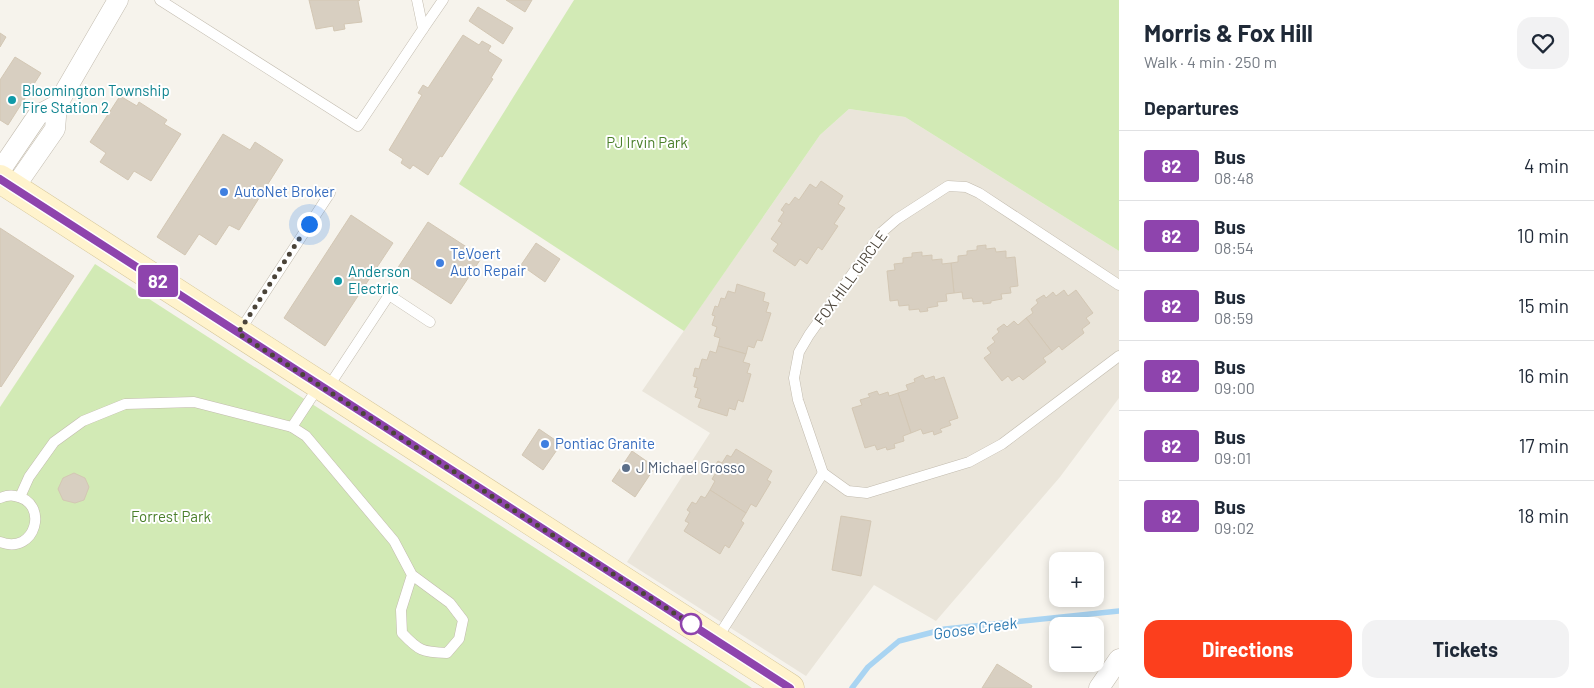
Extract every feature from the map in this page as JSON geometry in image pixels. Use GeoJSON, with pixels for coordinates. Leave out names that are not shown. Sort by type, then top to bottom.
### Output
{"type":"FeatureCollection","features":[{"type":"Feature","properties":{"kind":"main road"},"geometry":{"type":"LineString","coordinates":[[5,179],[238,333],[790,688]]}},
{"type":"Feature","properties":{"kind":"street"},"geometry":{"type":"LineString","coordinates":[[5,179],[55,129],[57,105],[118,0]]}},
{"type":"Feature","properties":{"kind":"street"},"geometry":{"type":"LineString","coordinates":[[1099,688],[1119,659]]}},
{"type":"Feature","properties":{"kind":"lane"},"geometry":{"type":"LineString","coordinates":[[160,0],[358,126],[443,0]]}},
{"type":"Feature","properties":{"kind":"lane"},"geometry":{"type":"LineString","coordinates":[[417,0],[423,29]]}},
{"type":"Feature","properties":{"kind":"lane","name":"FOX HILL CIRCLE"},"geometry":{"type":"LineString","coordinates":[[824,473],[798,400],[794,378],[799,352],[882,232],[897,219],[948,186],[966,187],[979,192],[1119,286]]}},
{"type":"Feature","properties":{"kind":"lane"},"geometry":{"type":"LineString","coordinates":[[238,333],[330,193]]}},
{"type":"Feature","properties":{"kind":"lane"},"geometry":{"type":"LineString","coordinates":[[292,427],[323,388],[389,296],[430,322]]}},
{"type":"Feature","properties":{"kind":"lane"},"geometry":{"type":"LineString","coordinates":[[715,640],[824,473],[848,491],[867,493],[968,462],[1002,444],[1119,356]]}},
{"type":"Feature","properties":{"kind":"lane"},"geometry":{"type":"LineString","coordinates":[[20,497],[29,476],[54,442],[83,421],[125,404],[194,402],[292,427],[306,436],[394,541],[412,575],[450,603],[463,620],[458,639],[447,653],[426,652],[414,645],[402,633],[401,610],[412,575]]}},
{"type":"Feature","properties":{"kind":"lane"},"geometry":{"type":"LineString","coordinates":[[0,498],[12,495],[20,497],[27,501],[35,514],[34,529],[30,536],[17,544],[0,542]]}},
{"type":"Feature","properties":{"kind":"shaded area"},"geometry":{"type":"Polygon","coordinates":[[[849,109],[905,117],[1119,251],[1119,398],[1060,477],[936,621],[874,585],[806,676],[627,562],[710,433],[642,391],[820,135],[849,109]]]}},
{"type":"Feature","properties":{"kind":"green space","name":"PJ Irvin Park"},"geometry":{"type":"Polygon","coordinates":[[[574,0],[1119,0],[1119,251],[905,117],[849,109],[820,135],[684,331],[459,184],[574,0]]]}},
{"type":"Feature","properties":{"kind":"green space","name":"Forrest Park"},"geometry":{"type":"Polygon","coordinates":[[[95,264],[752,688],[0,688],[0,407],[95,264]]]}},
{"type":"Feature","properties":{"kind":"building"},"geometry":{"type":"Polygon","coordinates":[[[309,0],[360,0],[358,1],[362,22],[344,24],[345,29],[334,31],[333,26],[316,29],[309,0]]]}},
{"type":"Feature","properties":{"kind":"building"},"geometry":{"type":"Polygon","coordinates":[[[506,0],[532,0],[525,12],[506,0]]]}},
{"type":"Feature","properties":{"kind":"building"},"geometry":{"type":"Polygon","coordinates":[[[478,7],[513,28],[503,44],[469,21],[478,7]]]}},
{"type":"Feature","properties":{"kind":"building"},"geometry":{"type":"Polygon","coordinates":[[[0,33],[6,37],[0,47],[0,33]]]}},
{"type":"Feature","properties":{"kind":"building"},"geometry":{"type":"Polygon","coordinates":[[[463,35],[479,45],[482,41],[491,46],[488,51],[502,60],[491,78],[493,79],[442,157],[440,156],[428,175],[413,165],[410,169],[401,163],[403,159],[389,150],[422,95],[418,93],[423,85],[428,88],[463,35]]]}},
{"type":"Feature","properties":{"kind":"building","name":"Bloomington Township Fire Station 2"},"geometry":{"type":"Polygon","coordinates":[[[15,57],[41,73],[8,125],[0,120],[0,80],[15,57]]]}},
{"type":"Feature","properties":{"kind":"building"},"geometry":{"type":"Polygon","coordinates":[[[120,96],[137,106],[139,102],[167,120],[164,124],[181,134],[151,181],[134,171],[128,180],[100,162],[106,153],[90,142],[120,96]]]}},
{"type":"Feature","properties":{"kind":"building","name":"AutoNet Broker"},"geometry":{"type":"Polygon","coordinates":[[[223,134],[250,150],[255,142],[283,160],[239,230],[229,225],[216,245],[199,234],[185,255],[157,237],[223,134]]]}},
{"type":"Feature","properties":{"kind":"building"},"geometry":{"type":"Polygon","coordinates":[[[821,181],[843,196],[838,204],[845,208],[834,224],[838,226],[822,250],[818,247],[807,264],[800,259],[795,266],[773,251],[778,244],[771,239],[782,223],[778,221],[784,212],[781,210],[786,203],[789,205],[795,197],[799,200],[810,184],[816,188],[821,181]]]}},
{"type":"Feature","properties":{"kind":"building","name":"Anderson Electric"},"geometry":{"type":"Polygon","coordinates":[[[351,215],[393,243],[325,346],[284,318],[351,215]]]}},
{"type":"Feature","properties":{"kind":"building","name":"TeVoert Auto Repair"},"geometry":{"type":"Polygon","coordinates":[[[428,222],[482,257],[451,304],[397,269],[428,222]]]}},
{"type":"Feature","properties":{"kind":"building"},"geometry":{"type":"Polygon","coordinates":[[[0,228],[74,276],[1,387],[0,386],[0,228]]]}},
{"type":"Feature","properties":{"kind":"building"},"geometry":{"type":"Polygon","coordinates":[[[536,243],[560,259],[545,282],[521,265],[536,243]]]}},
{"type":"Feature","properties":{"kind":"building"},"geometry":{"type":"Polygon","coordinates":[[[986,245],[986,249],[995,248],[996,252],[1006,251],[1006,258],[1015,257],[1018,286],[1010,287],[1011,293],[1001,294],[1002,299],[983,304],[983,301],[973,302],[972,298],[963,299],[962,292],[954,293],[951,263],[958,262],[958,256],[967,255],[967,251],[977,250],[977,246],[986,245]]]}},
{"type":"Feature","properties":{"kind":"building"},"geometry":{"type":"Polygon","coordinates":[[[922,252],[922,256],[932,255],[932,260],[942,259],[942,264],[951,263],[954,293],[946,294],[947,301],[937,302],[938,306],[927,308],[928,311],[920,312],[919,309],[909,310],[909,305],[899,306],[898,300],[890,301],[887,271],[895,270],[894,264],[903,263],[903,258],[912,257],[912,253],[922,252]]]}},
{"type":"Feature","properties":{"kind":"building"},"geometry":{"type":"Polygon","coordinates":[[[737,284],[765,293],[763,301],[769,303],[766,312],[771,313],[762,341],[757,340],[754,348],[748,346],[746,354],[718,346],[720,338],[714,336],[717,327],[712,325],[715,316],[712,315],[715,306],[718,307],[721,298],[725,299],[728,291],[735,293],[737,284]]]}},
{"type":"Feature","properties":{"kind":"building"},"geometry":{"type":"Polygon","coordinates":[[[1064,290],[1068,296],[1076,290],[1093,313],[1086,318],[1090,323],[1082,329],[1084,333],[1062,350],[1059,346],[1052,352],[1026,318],[1033,313],[1031,309],[1038,303],[1036,300],[1044,295],[1046,298],[1053,292],[1056,296],[1064,290]]]}},
{"type":"Feature","properties":{"kind":"building"},"geometry":{"type":"Polygon","coordinates":[[[1026,318],[1052,352],[1043,358],[1046,362],[1023,380],[1019,376],[1012,381],[1008,376],[1002,381],[984,358],[991,353],[987,348],[995,342],[992,338],[999,332],[997,329],[1004,324],[1007,327],[1014,321],[1018,325],[1026,318]]]}},
{"type":"Feature","properties":{"kind":"building"},"geometry":{"type":"Polygon","coordinates":[[[718,346],[746,354],[743,362],[750,364],[747,373],[751,374],[743,402],[738,400],[735,410],[729,408],[727,416],[698,407],[701,399],[695,397],[698,388],[694,387],[697,377],[693,376],[695,368],[699,369],[702,359],[707,360],[710,351],[716,353],[718,346]]]}},
{"type":"Feature","properties":{"kind":"building"},"geometry":{"type":"Polygon","coordinates":[[[923,375],[925,379],[934,376],[935,380],[944,377],[958,418],[949,421],[951,425],[940,429],[942,432],[934,435],[933,431],[923,434],[921,429],[911,433],[898,393],[908,390],[906,385],[915,382],[914,379],[923,375]]]}},
{"type":"Feature","properties":{"kind":"building"},"geometry":{"type":"Polygon","coordinates":[[[877,391],[879,395],[888,392],[889,396],[898,393],[911,433],[903,436],[904,441],[894,444],[895,448],[887,450],[886,447],[877,450],[875,445],[865,448],[852,408],[862,405],[860,400],[870,397],[868,394],[877,391]]]}},
{"type":"Feature","properties":{"kind":"building"},"geometry":{"type":"Polygon","coordinates":[[[539,429],[561,444],[543,470],[522,455],[539,429]]]}},
{"type":"Feature","properties":{"kind":"building"},"geometry":{"type":"Polygon","coordinates":[[[736,449],[772,471],[767,480],[771,482],[756,507],[751,504],[746,513],[710,490],[715,481],[712,479],[717,471],[713,469],[718,461],[722,463],[727,455],[731,457],[736,449]]]}},
{"type":"Feature","properties":{"kind":"building"},"geometry":{"type":"Polygon","coordinates":[[[632,451],[655,467],[635,497],[612,481],[632,451]]]}},
{"type":"Feature","properties":{"kind":"building"},"geometry":{"type":"Polygon","coordinates":[[[74,473],[85,478],[89,487],[84,500],[75,503],[63,500],[58,489],[63,478],[74,473]]]}},
{"type":"Feature","properties":{"kind":"building"},"geometry":{"type":"Polygon","coordinates":[[[710,490],[746,513],[741,521],[744,523],[729,548],[725,545],[720,554],[684,531],[689,523],[685,521],[690,512],[687,510],[692,502],[696,504],[701,496],[705,498],[710,490]]]}},
{"type":"Feature","properties":{"kind":"building"},"geometry":{"type":"Polygon","coordinates":[[[841,516],[871,521],[861,576],[832,570],[841,516]]]}},
{"type":"Feature","properties":{"kind":"building"},"geometry":{"type":"Polygon","coordinates":[[[997,664],[1032,686],[1031,688],[982,688],[997,664]]]}},
{"type":"Feature","properties":{"kind":"waterway","name":"Goose Creek"},"geometry":{"type":"LineString","coordinates":[[852,688],[868,667],[899,641],[945,629],[1119,611]]}},
{"type":"Feature","properties":{"kind":"bus line","name":"82"},"geometry":{"type":"LineString","coordinates":[[0,179],[790,688]]}},
{"type":"Feature","properties":{"kind":"place","name":"Bloomington Township Fire Station 2"},"geometry":{"type":"Point","coordinates":[12,100]}},
{"type":"Feature","properties":{"kind":"place","name":"AutoNet Broker"},"geometry":{"type":"Point","coordinates":[224,192]}},
{"type":"Feature","properties":{"kind":"place","name":"TeVoert Auto Repair"},"geometry":{"type":"Point","coordinates":[440,263]}},
{"type":"Feature","properties":{"kind":"place","name":"Anderson Electric"},"geometry":{"type":"Point","coordinates":[338,281]}},
{"type":"Feature","properties":{"kind":"place","name":"Pontiac Granite"},"geometry":{"type":"Point","coordinates":[545,444]}},
{"type":"Feature","properties":{"kind":"place","name":"J Michael Grosso"},"geometry":{"type":"Point","coordinates":[626,468]}},
{"type":"Feature","properties":{"kind":"route"},"geometry":{"type":"LineString","coordinates":[[309,224],[238,333],[691,624]]}}]}
